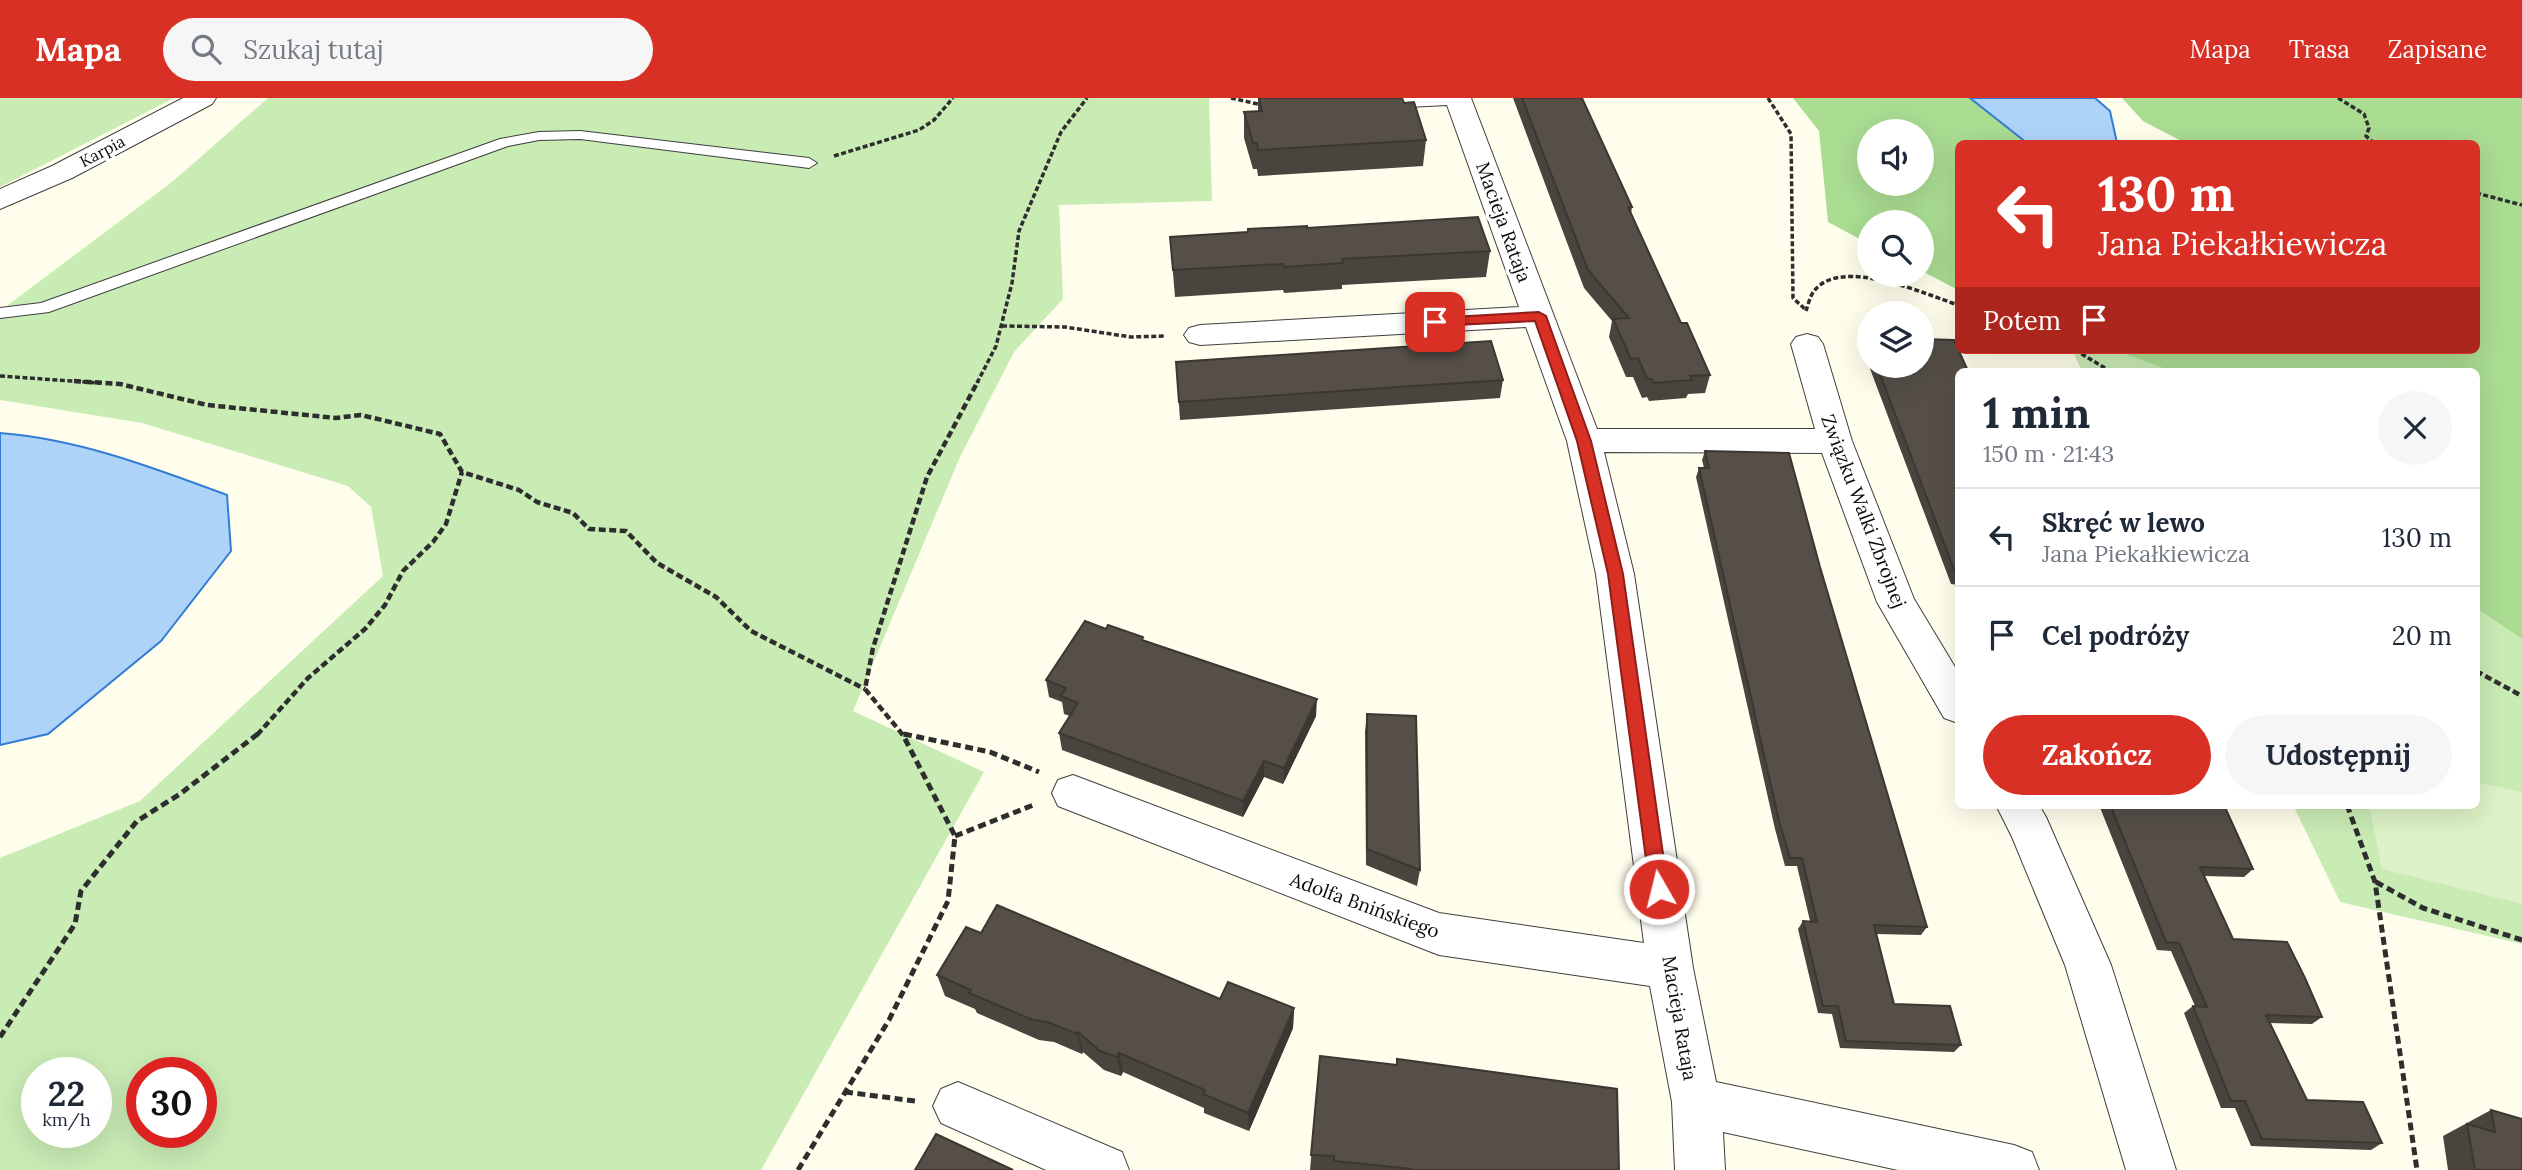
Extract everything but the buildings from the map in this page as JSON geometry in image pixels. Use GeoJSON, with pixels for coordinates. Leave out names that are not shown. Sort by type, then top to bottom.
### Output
{"type":"FeatureCollection","features":[{"type":"Feature","properties":{"kind":"street","name":"Karpia"},"geometry":{"type":"LineString","coordinates":[[0,200],[62,172],[203,98]]}},
{"type":"Feature","properties":{"kind":"street"},"geometry":{"type":"LineString","coordinates":[[1330,102],[1445,98]]}},
{"type":"Feature","properties":{"kind":"street","name":"Macieja Rataja"},"geometry":{"type":"LineString","coordinates":[[1458,98],[1584,441],[1615,574],[1670,968],[1696,1102],[1700,1170]]}},
{"type":"Feature","properties":{"kind":"street"},"geometry":{"type":"LineString","coordinates":[[1200,335],[1539,316]]}},
{"type":"Feature","properties":{"kind":"street","name":"Związku Walki Zbrojnej"},"geometry":{"type":"LineString","coordinates":[[1807,327],[1835,441],[1896,602],[1955,702]]}},
{"type":"Feature","properties":{"kind":"street"},"geometry":{"type":"LineString","coordinates":[[1584,441],[1835,441]]}},
{"type":"Feature","properties":{"kind":"street","name":"Adolfa Bnińskiego"},"geometry":{"type":"LineString","coordinates":[[1073,793],[1439,934],[1670,968]]}},
{"type":"Feature","properties":{"kind":"street"},"geometry":{"type":"LineString","coordinates":[[2019,809],[2031,830],[2088,965],[2151,1170]]}},
{"type":"Feature","properties":{"kind":"street"},"geometry":{"type":"LineString","coordinates":[[1696,1102],[2014,1170]]}},
{"type":"Feature","properties":{"kind":"street"},"geometry":{"type":"LineString","coordinates":[[958,1106],[1104,1170]]}},
{"type":"Feature","properties":{"kind":"lane"},"geometry":{"type":"LineString","coordinates":[[0,313],[43,308],[505,142],[539,136],[580,135],[810,163]]}},
{"type":"Feature","properties":{"kind":"path"},"geometry":{"type":"LineString","coordinates":[[810,163],[919,130],[934,120],[953,98]]}},
{"type":"Feature","properties":{"kind":"path"},"geometry":{"type":"LineString","coordinates":[[865,690],[873,648],[927,477],[996,346],[1012,283],[1019,231],[1061,132],[1087,98]]}},
{"type":"Feature","properties":{"kind":"path"},"geometry":{"type":"LineString","coordinates":[[1231,98],[1263,105]]}},
{"type":"Feature","properties":{"kind":"path"},"geometry":{"type":"LineString","coordinates":[[1768,98],[1791,134],[1793,298],[1807,327]]}},
{"type":"Feature","properties":{"kind":"path"},"geometry":{"type":"LineString","coordinates":[[2338,98],[2364,114],[2369,128],[2366,136],[2370,140]]}},
{"type":"Feature","properties":{"kind":"path"},"geometry":{"type":"LineString","coordinates":[[2480,195],[2522,205]]}},
{"type":"Feature","properties":{"kind":"path"},"geometry":{"type":"LineString","coordinates":[[1807,327],[1816,286],[1829,278],[1870,278],[1955,304]]}},
{"type":"Feature","properties":{"kind":"path"},"geometry":{"type":"LineString","coordinates":[[1002,326],[1065,327],[1131,337],[1200,335]]}},
{"type":"Feature","properties":{"kind":"path"},"geometry":{"type":"LineString","coordinates":[[2082,354],[2105,368]]}},
{"type":"Feature","properties":{"kind":"path"},"geometry":{"type":"LineString","coordinates":[[0,376],[120,384],[208,405],[336,418],[361,415],[440,434],[462,472],[519,490],[537,502],[573,513],[589,530],[626,531],[657,563],[716,597],[751,631],[865,690],[903,734],[955,836],[948,901],[889,1020],[798,1170]]}},
{"type":"Feature","properties":{"kind":"path"},"geometry":{"type":"LineString","coordinates":[[0,1037],[75,924],[81,891],[137,821],[180,794],[250,741],[268,725],[308,678],[365,629],[385,605],[403,572],[433,542],[446,524],[462,472]]}},
{"type":"Feature","properties":{"kind":"path"},"geometry":{"type":"LineString","coordinates":[[2480,673],[2522,696]]}},
{"type":"Feature","properties":{"kind":"path"},"geometry":{"type":"LineString","coordinates":[[903,734],[991,751],[1022,762],[1073,793]]}},
{"type":"Feature","properties":{"kind":"path"},"geometry":{"type":"LineString","coordinates":[[955,836],[1016,810],[1073,793]]}},
{"type":"Feature","properties":{"kind":"path"},"geometry":{"type":"LineString","coordinates":[[2348,809],[2375,882],[2417,1170]]}},
{"type":"Feature","properties":{"kind":"path"},"geometry":{"type":"LineString","coordinates":[[2375,882],[2423,908],[2522,940]]}},
{"type":"Feature","properties":{"kind":"path"},"geometry":{"type":"LineString","coordinates":[[845,1093],[958,1106]]}},
{"type":"Feature","properties":{"kind":"green space"},"geometry":{"type":"Polygon","coordinates":[[[0,98],[174,98],[0,187],[0,98]]]}},
{"type":"Feature","properties":{"kind":"green space"},"geometry":{"type":"Polygon","coordinates":[[[268,98],[1209,98],[1212,201],[1059,205],[1063,299],[1014,352],[960,457],[853,711],[984,772],[761,1170],[0,1170],[0,858],[140,801],[383,576],[371,507],[348,486],[142,423],[0,400],[0,311],[172,182],[268,98]]]}},
{"type":"Feature","properties":{"kind":"green space"},"geometry":{"type":"Polygon","coordinates":[[[1793,98],[1969,98],[2023,140],[1955,140],[1955,288],[1934,277],[1934,210],[1857,210],[1857,238],[1828,222],[1819,131],[1793,98]]]}},
{"type":"Feature","properties":{"kind":"green space"},"geometry":{"type":"Polygon","coordinates":[[[2122,98],[2522,98],[2522,639],[2480,611],[2480,368],[2162,368],[2125,354],[2480,354],[2480,140],[2179,140],[2143,121],[2122,98]]]}},
{"type":"Feature","properties":{"kind":"green space"},"geometry":{"type":"Polygon","coordinates":[[[2074,354],[2125,354],[2162,368],[2081,368],[2074,354]]]}},
{"type":"Feature","properties":{"kind":"green space"},"geometry":{"type":"Polygon","coordinates":[[[2480,611],[2522,639],[2522,944],[2340,902],[2295,809],[2480,809],[2480,611]]]}},
{"type":"Feature","properties":{"kind":"green space"},"geometry":{"type":"Polygon","coordinates":[[[2480,783],[2522,792],[2522,904],[2382,869],[2370,809],[2480,809],[2480,783]]]}},
{"type":"Feature","properties":{"kind":"water"},"geometry":{"type":"Polygon","coordinates":[[[1970,98],[2095,98],[2110,111],[2116,140],[2023,140],[1970,98]]]}},
{"type":"Feature","properties":{"kind":"water"},"geometry":{"type":"Polygon","coordinates":[[[0,433],[59,441],[87,448],[227,495],[231,551],[161,641],[48,734],[0,745],[0,433]]]}},
{"type":"Feature","properties":{"kind":"route"},"geometry":{"type":"LineString","coordinates":[[1435,322],[1539,316],[1584,441],[1615,574],[1659,889]]}}]}
